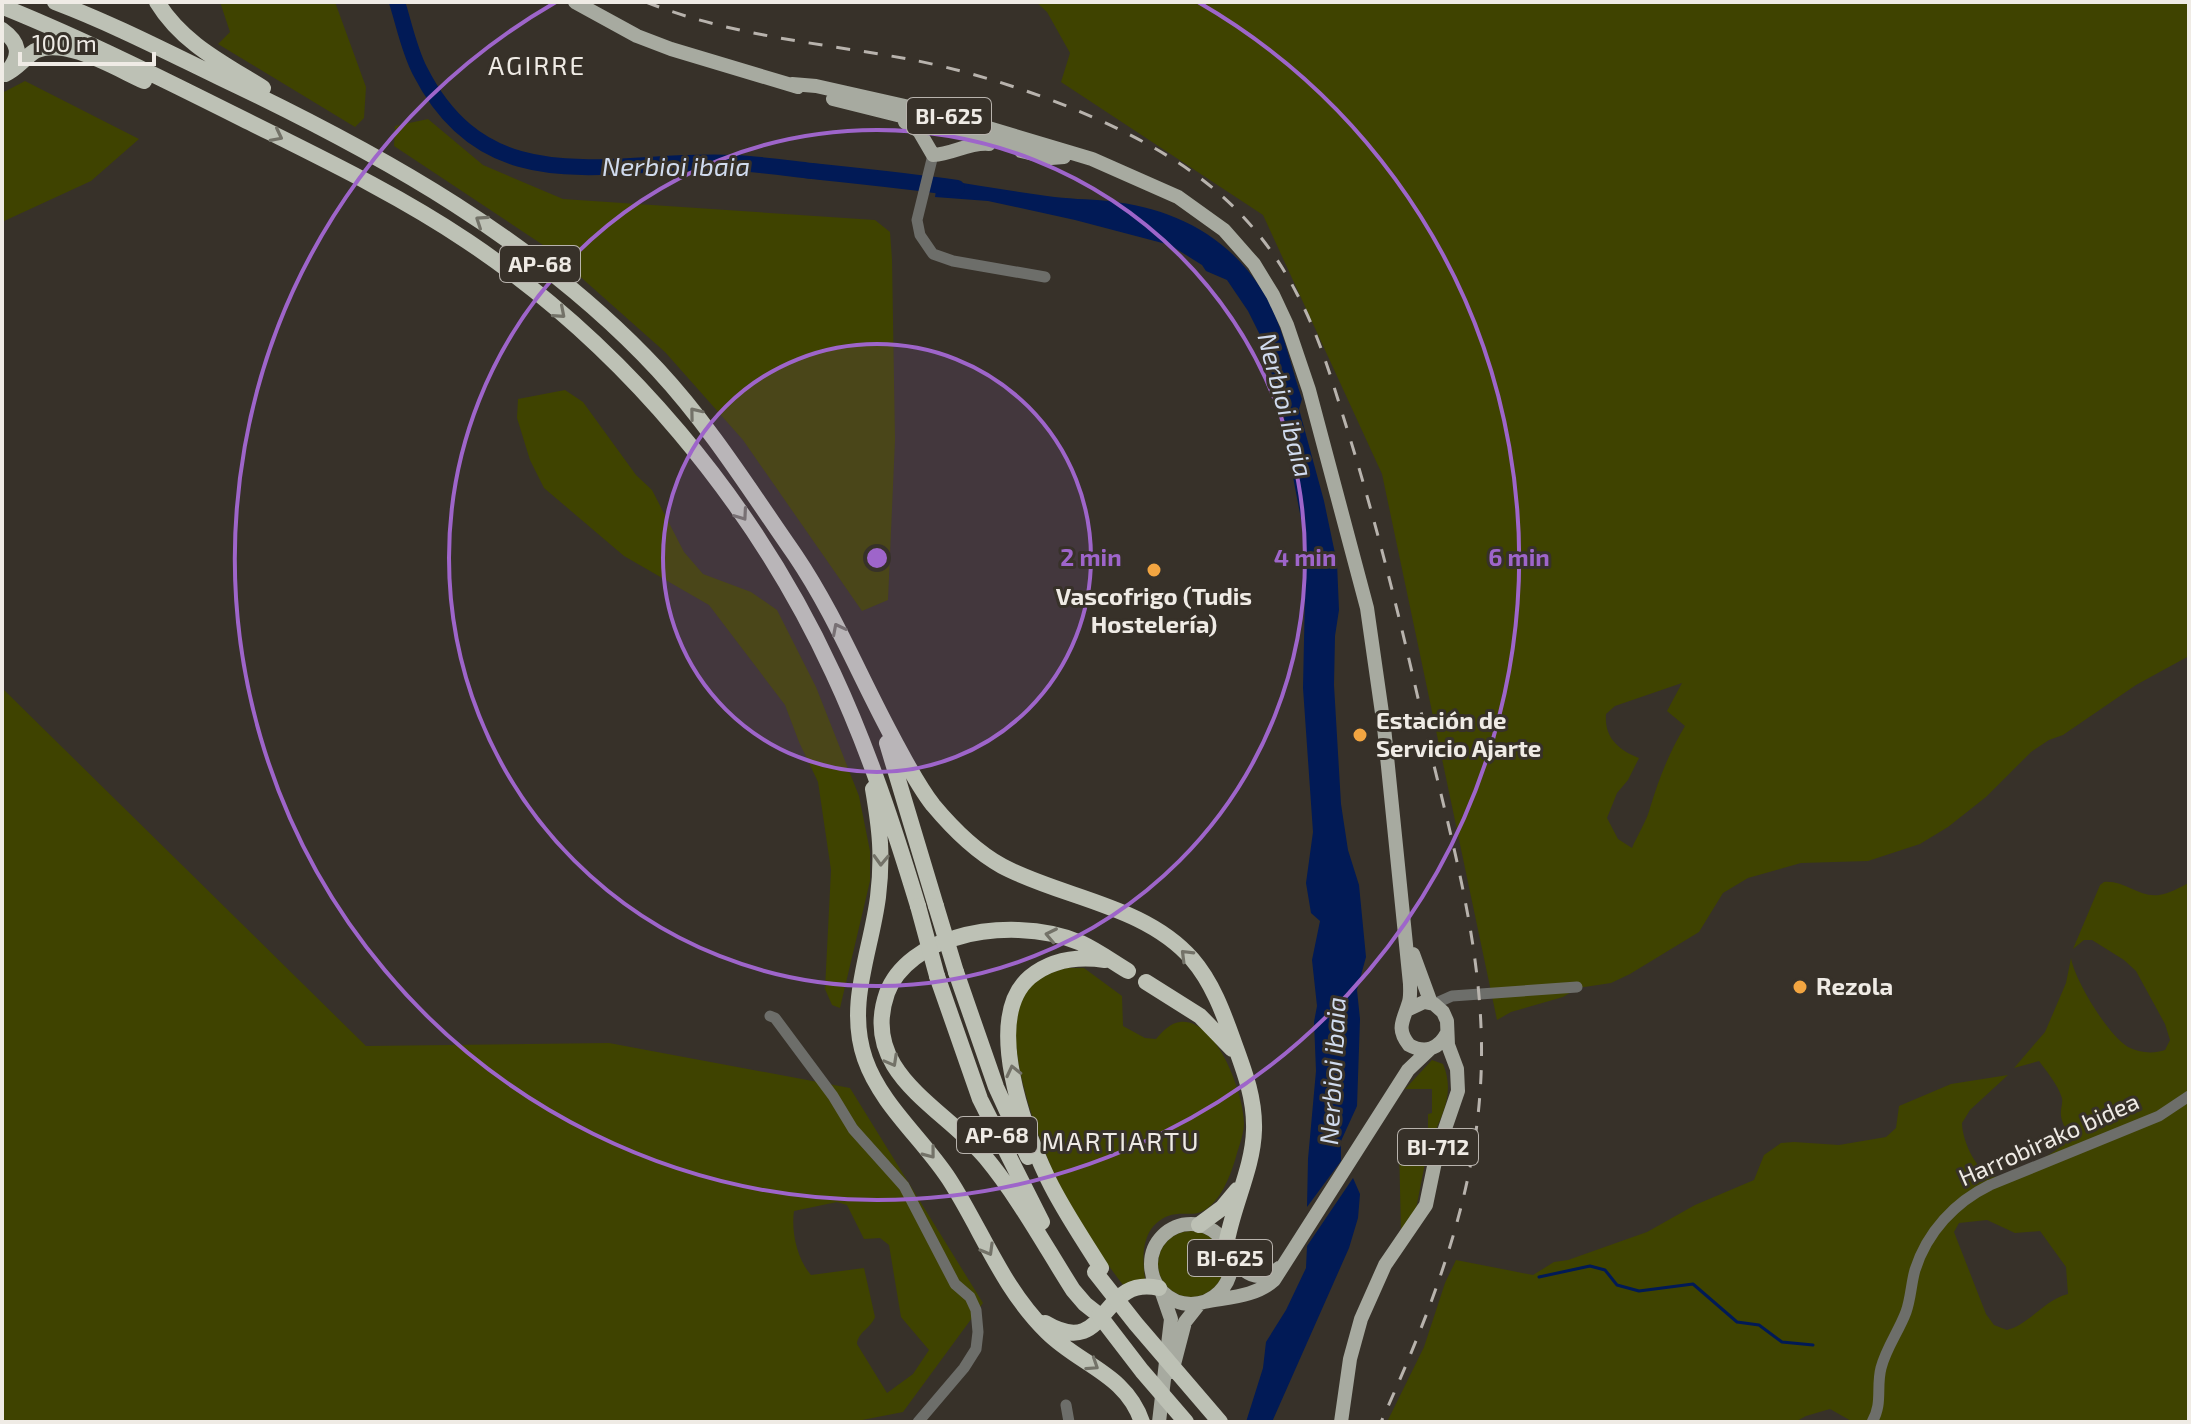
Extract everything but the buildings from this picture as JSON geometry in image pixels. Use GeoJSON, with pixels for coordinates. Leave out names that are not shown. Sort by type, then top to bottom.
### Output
{"type":"FeatureCollection","features":[{"type":"Feature","properties":{"kind":"highway","name":"AP-68"},"geometry":{"type":"LineString","coordinates":[[55,2],[98,19],[318,124],[483,221],[577,293],[655,367],[696,413],[829,610],[872,700],[956,972],[996,1087],[1040,1181],[1098,1270]]}},
{"type":"Feature","properties":{"kind":"highway"},"geometry":{"type":"LineString","coordinates":[[157,2],[189,41],[318,124]]}},
{"type":"Feature","properties":{"kind":"highway","name":"AP-68"},"geometry":{"type":"LineString","coordinates":[[6,8],[88,41],[342,168],[467,241],[559,311],[676,429],[716,479],[767,553],[833,673],[892,820],[937,976],[980,1099],[1021,1185],[1076,1287],[1186,1422]]}},
{"type":"Feature","properties":{"kind":"highway"},"geometry":{"type":"LineString","coordinates":[[2,30],[14,41],[17,53],[12,67],[5,74],[38,50],[56,47],[81,53],[182,98],[207,101]]}},
{"type":"Feature","properties":{"kind":"highway"},"geometry":{"type":"LineString","coordinates":[[872,700],[922,791],[968,842],[1000,864],[1028,878],[1139,921],[1191,958],[1215,995],[1250,1090],[1254,1130],[1228,1251]]}},
{"type":"Feature","properties":{"kind":"highway"},"geometry":{"type":"LineString","coordinates":[[867,756],[882,855],[878,901],[859,993],[859,1027],[865,1059],[886,1097],[951,1182],[1000,1271],[1033,1317],[1049,1334],[1119,1384],[1130,1395],[1142,1422]]}},
{"type":"Feature","properties":{"kind":"highway"},"geometry":{"type":"LineString","coordinates":[[1076,1287],[985,1157],[898,1073],[882,1040],[881,1015],[888,990],[897,974],[923,952],[958,937],[1001,931],[1051,934],[1080,943],[1125,969],[1108,961],[1080,958],[1047,967],[1026,981],[1015,996],[1008,1015],[1011,1061],[1034,1144],[1098,1270],[1130,1310],[1136,1324],[1220,1422]]}},
{"type":"Feature","properties":{"kind":"highway"},"geometry":{"type":"LineString","coordinates":[[1146,982],[1200,1016],[1240,1060]]}},
{"type":"Feature","properties":{"kind":"highway"},"geometry":{"type":"LineString","coordinates":[[1199,1225],[1222,1208],[1241,1185]]}},
{"type":"Feature","properties":{"kind":"highway"},"geometry":{"type":"LineString","coordinates":[[1033,1317],[1053,1328],[1077,1332],[1099,1322],[1124,1292],[1141,1285],[1160,1289]]}},
{"type":"Feature","properties":{"kind":"main road","name":"BI-625"},"geometry":{"type":"LineString","coordinates":[[575,2],[659,45],[792,84],[881,99],[1028,138],[1101,164],[1161,188],[1212,220],[1254,264],[1287,325],[1328,452],[1367,608],[1380,689],[1404,918],[1410,984],[1407,1010]]}},
{"type":"Feature","properties":{"kind":"main road"},"geometry":{"type":"LineString","coordinates":[[792,84],[837,100],[1101,164]]}},
{"type":"Feature","properties":{"kind":"main road"},"geometry":{"type":"LineString","coordinates":[[881,99],[890,106],[926,115],[944,126],[953,143],[949,152]]}},
{"type":"Feature","properties":{"kind":"main road"},"geometry":{"type":"LineString","coordinates":[[837,100],[849,108],[914,126],[931,150],[949,152],[979,143],[1051,158],[1064,157]]}},
{"type":"Feature","properties":{"kind":"main road"},"geometry":{"type":"LineString","coordinates":[[931,150],[930,135],[944,126],[961,124],[1012,138],[1028,138]]}},
{"type":"Feature","properties":{"kind":"main road","name":"BI-625"},"geometry":{"type":"LineString","coordinates":[[1404,918],[1417,969],[1432,1004]]}},
{"type":"Feature","properties":{"kind":"main road"},"geometry":{"type":"LineString","coordinates":[[1415,1004],[1432,1004],[1445,1016],[1454,1058],[1443,1050],[1413,1048],[1402,1036],[1401,1022],[1407,1010],[1415,1004]]}},
{"type":"Feature","properties":{"kind":"main road"},"geometry":{"type":"LineString","coordinates":[[1431,1049],[1442,1042],[1447,1033]]}},
{"type":"Feature","properties":{"kind":"main road","name":"BI-625"},"geometry":{"type":"LineString","coordinates":[[1395,1092],[1404,1067],[1402,1036]]}},
{"type":"Feature","properties":{"kind":"main road","name":"BI-625"},"geometry":{"type":"LineString","coordinates":[[1160,1289],[1179,1302],[1202,1302],[1252,1293],[1274,1280],[1408,1070],[1431,1049]]}},
{"type":"Feature","properties":{"kind":"main road","name":"BI-712"},"geometry":{"type":"LineString","coordinates":[[1341,1422],[1350,1359],[1361,1319],[1385,1265],[1426,1205],[1437,1152],[1456,1100],[1458,1074],[1454,1058]]}},
{"type":"Feature","properties":{"kind":"main road","name":"BI-625"},"geometry":{"type":"LineString","coordinates":[[1161,1414],[1171,1319],[1151,1270],[1157,1242],[1180,1226],[1199,1225],[1215,1233],[1242,1270],[1255,1277],[1272,1274],[1287,1259]]}},
{"type":"Feature","properties":{"kind":"main road","name":"BI-625"},"geometry":{"type":"LineString","coordinates":[[1161,1414],[1185,1322],[1202,1302],[1220,1291],[1226,1283],[1231,1265],[1228,1251]]}},
{"type":"Feature","properties":{"kind":"street"},"geometry":{"type":"LineString","coordinates":[[931,150],[917,220],[920,235],[933,254],[1045,277]]}},
{"type":"Feature","properties":{"kind":"street"},"geometry":{"type":"LineString","coordinates":[[1432,1004],[1452,996],[1577,987]]}},
{"type":"Feature","properties":{"kind":"street"},"geometry":{"type":"LineString","coordinates":[[1445,1016],[1453,999],[1462,995]]}},
{"type":"Feature","properties":{"kind":"street"},"geometry":{"type":"LineString","coordinates":[[770,1016],[775,1018],[833,1096],[853,1129],[904,1186],[955,1284],[970,1297],[976,1310],[976,1349],[964,1368],[918,1422]]}},
{"type":"Feature","properties":{"kind":"street","name":"Harrobirako bidea"},"geometry":{"type":"LineString","coordinates":[[1872,1422],[1880,1402],[1880,1379],[1908,1305],[1919,1257],[1937,1228],[1967,1196],[2159,1116],[2189,1096]]}},
{"type":"Feature","properties":{"kind":"street"},"geometry":{"type":"LineString","coordinates":[[1066,1405],[1069,1422]]}},
{"type":"Feature","properties":{"kind":"shaded area"},"geometry":{"type":"Polygon","coordinates":[[[220,2],[335,2],[366,87],[364,118],[355,127],[218,44],[230,32],[220,2]]]}},
{"type":"Feature","properties":{"kind":"shaded area"},"geometry":{"type":"Polygon","coordinates":[[[1036,2],[2189,2],[2189,656],[2136,685],[2063,735],[2031,752],[1986,797],[1920,844],[1868,861],[1801,863],[1748,878],[1723,893],[1699,932],[1630,974],[1611,983],[1578,988],[1563,997],[1511,1012],[1497,1020],[1382,474],[1263,215],[1061,82],[1070,53],[1047,12],[1036,2]],[[1682,683],[1615,706],[1606,714],[1608,730],[1614,742],[1639,758],[1617,793],[1607,818],[1618,839],[1632,848],[1647,818],[1665,766],[1685,726],[1667,711],[1682,683]]]}},
{"type":"Feature","properties":{"kind":"shaded area"},"geometry":{"type":"Polygon","coordinates":[[[25,81],[139,139],[91,181],[2,222],[2,93],[25,81]]]}},
{"type":"Feature","properties":{"kind":"shaded area"},"geometry":{"type":"Polygon","coordinates":[[[428,119],[483,165],[563,199],[875,220],[890,232],[895,440],[888,600],[862,611],[743,440],[665,352],[549,249],[394,146],[395,126],[428,119]]]}},
{"type":"Feature","properties":{"kind":"shaded area"},"geometry":{"type":"Polygon","coordinates":[[[565,390],[583,402],[636,475],[652,490],[684,552],[703,574],[751,592],[777,610],[816,687],[859,796],[870,851],[870,881],[840,1008],[832,1005],[825,989],[831,870],[818,782],[785,705],[709,605],[624,556],[544,488],[530,460],[517,418],[518,399],[565,390]]]}},
{"type":"Feature","properties":{"kind":"shaded area"},"geometry":{"type":"Polygon","coordinates":[[[2,688],[366,1046],[609,1043],[850,1088],[983,1303],[903,1412],[852,1422],[2,1422],[2,688]],[[837,1202],[794,1211],[796,1244],[811,1275],[864,1268],[875,1317],[857,1344],[887,1393],[913,1374],[929,1350],[901,1317],[889,1245],[880,1238],[864,1239],[847,1205],[837,1202]]]}},
{"type":"Feature","properties":{"kind":"shaded area"},"geometry":{"type":"Polygon","coordinates":[[[2111,882],[2145,894],[2159,895],[2189,883],[2189,1422],[1853,1422],[1830,1409],[1795,1422],[1387,1422],[1424,1347],[1456,1260],[1533,1275],[1554,1262],[1647,1232],[1695,1205],[1754,1180],[1764,1155],[1781,1143],[1839,1145],[1886,1137],[1896,1128],[1899,1106],[1951,1084],[2008,1075],[1970,1110],[1962,1123],[1972,1156],[1990,1175],[1997,1177],[2012,1173],[2063,1145],[2067,1137],[2058,1088],[2039,1061],[2014,1068],[2045,1032],[2066,983],[2071,958],[2094,1007],[2120,1041],[2132,1049],[2151,1052],[2165,1050],[2170,1040],[2165,1024],[2136,971],[2092,940],[2084,940],[2073,949],[2100,885],[2111,882]],[[1987,1220],[1959,1223],[1954,1232],[1986,1314],[1994,1325],[2007,1330],[2068,1294],[2066,1267],[2040,1231],[2015,1233],[1987,1220]]]}},
{"type":"Feature","properties":{"kind":"shaded area"},"geometry":{"type":"Polygon","coordinates":[[[1067,968],[1084,968],[1122,996],[1123,1026],[1145,1038],[1156,1039],[1170,1026],[1180,1022],[1193,1024],[1206,1032],[1226,1060],[1243,1110],[1241,1142],[1219,1196],[1213,1204],[1198,1213],[1172,1215],[1159,1221],[1145,1243],[1145,1279],[1123,1285],[1068,1204],[1031,1112],[1016,1046],[1015,1018],[1024,991],[1047,975],[1067,968]]]}},
{"type":"Feature","properties":{"kind":"shaded area"},"geometry":{"type":"Polygon","coordinates":[[[1432,1060],[1443,1064],[1448,1093],[1431,1140],[1428,1139],[1428,1114],[1432,1113],[1432,1089],[1405,1089],[1432,1060]]]}},
{"type":"Feature","properties":{"kind":"shaded area"},"geometry":{"type":"Polygon","coordinates":[[[1399,1148],[1428,1148],[1415,1214],[1401,1230],[1399,1148]]]}},
{"type":"Feature","properties":{"kind":"shaded area"},"geometry":{"type":"Polygon","coordinates":[[[1191,1231],[1204,1234],[1214,1241],[1221,1251],[1224,1264],[1221,1277],[1214,1287],[1204,1294],[1191,1297],[1178,1294],[1168,1287],[1161,1277],[1158,1264],[1161,1251],[1168,1241],[1178,1234],[1191,1231]]]}},
{"type":"Feature","properties":{"kind":"water"},"geometry":{"type":"Polygon","coordinates":[[[938,179],[1047,196],[1108,201],[1175,217],[1214,239],[1248,270],[1269,302],[1280,329],[1302,399],[1299,409],[1337,563],[1339,610],[1334,685],[1341,804],[1348,850],[1359,885],[1366,957],[1357,990],[1360,1019],[1357,1106],[1341,1141],[1341,1161],[1307,1207],[1316,1071],[1314,1022],[1317,1006],[1312,960],[1320,921],[1311,913],[1306,883],[1313,832],[1303,688],[1306,545],[1285,435],[1284,413],[1259,333],[1227,280],[1206,271],[1202,265],[1170,245],[988,201],[935,197],[938,179]]]}},
{"type":"Feature","properties":{"kind":"water"},"geometry":{"type":"Polygon","coordinates":[[[1353,1178],[1360,1194],[1358,1218],[1349,1248],[1272,1422],[1246,1422],[1263,1368],[1266,1342],[1306,1268],[1307,1246],[1353,1178]]]}},
{"type":"Feature","properties":{"kind":"waterway","name":"Nerbioi ibaia"},"geometry":{"type":"LineString","coordinates":[[397,2],[416,63],[448,114],[481,142],[518,158],[557,166],[743,164],[957,188]]}},
{"type":"Feature","properties":{"kind":"waterway"},"geometry":{"type":"LineString","coordinates":[[1539,1277],[1590,1266],[1605,1270],[1617,1285],[1639,1291],[1693,1284],[1737,1322],[1759,1325],[1782,1342],[1813,1345]]}},
{"type":"Feature","properties":{"kind":"railway"},"geometry":{"type":"LineString","coordinates":[[646,2],[743,31],[908,59],[980,76],[1092,117],[1162,152],[1208,184],[1265,242],[1297,294],[1329,371],[1385,562],[1465,898],[1479,995],[1480,1093],[1468,1178],[1431,1303],[1381,1422]]}},
{"type":"Feature","properties":{"kind":"place","name":"Vascofrigo (Tudis Hostelería)"},"geometry":{"type":"Point","coordinates":[1154,570]}},
{"type":"Feature","properties":{"kind":"place","name":"Estación de Servicio Ajarte"},"geometry":{"type":"Point","coordinates":[1360,735]}},
{"type":"Feature","properties":{"kind":"place","name":"Rezola"},"geometry":{"type":"Point","coordinates":[1800,987]}},
{"type":"Feature","properties":{"kind":"district","name":"AGIRRE"},"geometry":{"type":"Point","coordinates":[537,66]}},
{"type":"Feature","properties":{"kind":"district","name":"MARTIARTU"},"geometry":{"type":"Point","coordinates":[1121,1142]}}]}
